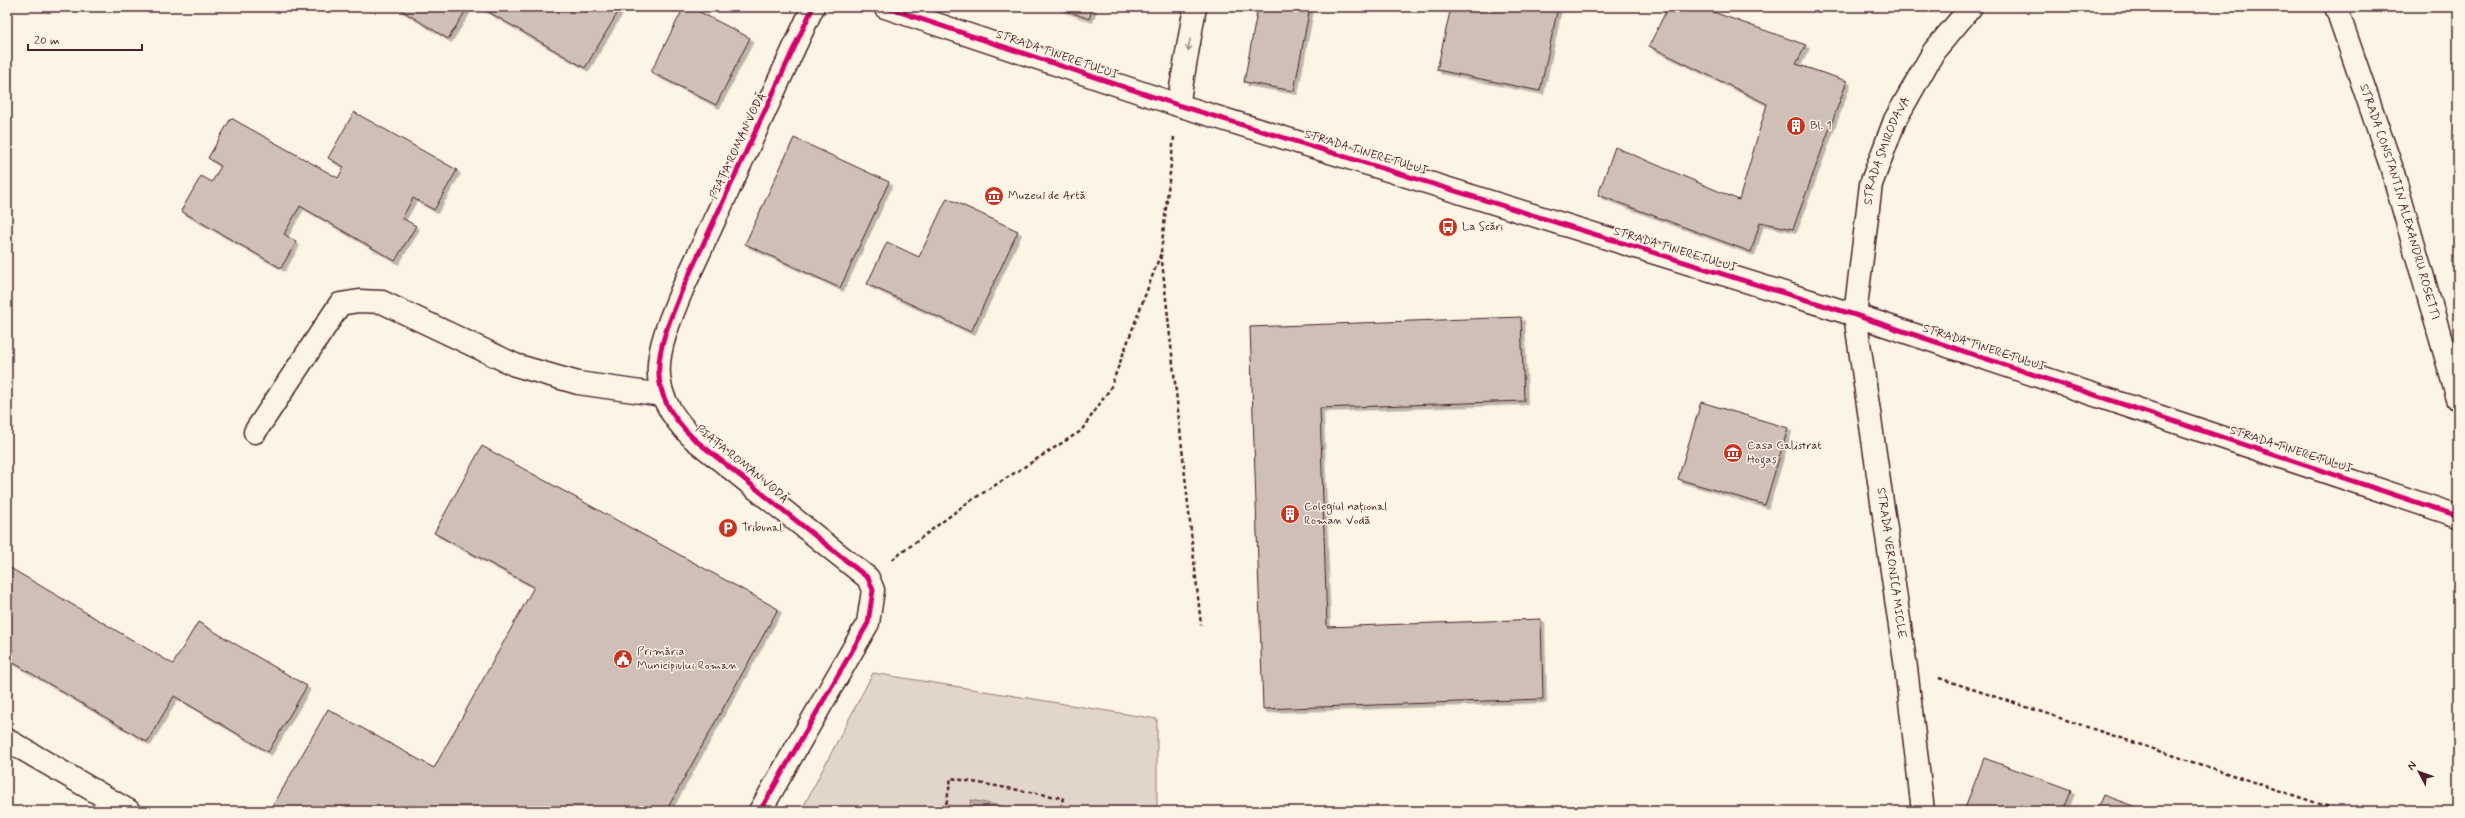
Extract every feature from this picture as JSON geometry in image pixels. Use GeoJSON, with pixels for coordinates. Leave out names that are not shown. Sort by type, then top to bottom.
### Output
{"type":"FeatureCollection","features":[{"type":"Feature","properties":{"kind":"street","name":"PIAȚA ROMAN VODĂ"},"geometry":{"type":"LineString","coordinates":[[813,7],[682,290],[663,335],[658,368],[662,394],[676,422],[694,439],[868,578]]}},
{"type":"Feature","properties":{"kind":"street","name":"STRADA TINERETULUI"},"geometry":{"type":"LineString","coordinates":[[885,7],[1178,105],[1855,315],[2458,516]]}},
{"type":"Feature","properties":{"kind":"street"},"geometry":{"type":"LineString","coordinates":[[1178,105],[1196,7]]}},
{"type":"Feature","properties":{"kind":"street","name":"STRADA SMIRODAVA"},"geometry":{"type":"LineString","coordinates":[[1855,315],[1871,184],[1895,120],[1934,51],[1971,7]]}},
{"type":"Feature","properties":{"kind":"street","name":"STRADA CONSTANTIN ALEXANDRU ROSETTI"},"geometry":{"type":"LineString","coordinates":[[2336,7],[2390,166],[2458,399]]}},
{"type":"Feature","properties":{"kind":"street"},"geometry":{"type":"LineString","coordinates":[[255,432],[340,304],[360,301],[382,302],[515,365],[578,383],[662,394]]}},
{"type":"Feature","properties":{"kind":"street","name":"STRADA VERONICA MICLE"},"geometry":{"type":"LineString","coordinates":[[1855,315],[1906,668],[1923,811]]}},
{"type":"Feature","properties":{"kind":"street"},"geometry":{"type":"LineString","coordinates":[[760,811],[868,623],[873,590],[868,578]]}},
{"type":"Feature","properties":{"kind":"street"},"geometry":{"type":"LineString","coordinates":[[7,740],[129,811]]}},
{"type":"Feature","properties":{"kind":"path"},"geometry":{"type":"LineString","coordinates":[[1178,105],[1161,252],[1201,625]]}},
{"type":"Feature","properties":{"kind":"path"},"geometry":{"type":"LineString","coordinates":[[868,578],[967,503],[1081,431],[1110,388],[1161,252]]}},
{"type":"Feature","properties":{"kind":"path"},"geometry":{"type":"LineString","coordinates":[[1906,668],[2341,811]]}},
{"type":"Feature","properties":{"kind":"path"},"geometry":{"type":"LineString","coordinates":[[945,811],[951,778],[1063,798],[1060,811]]}},
{"type":"Feature","properties":{"kind":"shaded area"},"geometry":{"type":"Polygon","coordinates":[[[873,673],[1157,719],[1157,811],[801,811],[873,673]]]}},
{"type":"Feature","properties":{"kind":"shaded area"},"geometry":{"type":"Polygon","coordinates":[[[971,800],[1026,811],[969,811],[971,800]]]}},
{"type":"Feature","properties":{"kind":"building"},"geometry":{"type":"Polygon","coordinates":[[[396,7],[468,7],[448,39],[396,7]]]}},
{"type":"Feature","properties":{"kind":"building"},"geometry":{"type":"Polygon","coordinates":[[[480,7],[621,7],[585,68],[480,7]]]}},
{"type":"Feature","properties":{"kind":"building"},"geometry":{"type":"Polygon","coordinates":[[[684,7],[690,7],[750,38],[716,105],[651,72],[684,7]]]}},
{"type":"Feature","properties":{"kind":"building"},"geometry":{"type":"Polygon","coordinates":[[[1057,7],[1093,7],[1089,19],[1057,7]]]}},
{"type":"Feature","properties":{"kind":"building"},"geometry":{"type":"Polygon","coordinates":[[[1258,7],[1310,7],[1294,91],[1244,82],[1258,7]]]}},
{"type":"Feature","properties":{"kind":"building"},"geometry":{"type":"Polygon","coordinates":[[[1451,7],[1558,7],[1540,91],[1437,70],[1451,7]]]}},
{"type":"Feature","properties":{"kind":"building","name":"Bl. 1"},"geometry":{"type":"Polygon","coordinates":[[[1668,7],[1699,7],[1806,45],[1796,64],[1847,81],[1793,229],[1760,222],[1751,252],[1598,195],[1615,147],[1739,200],[1767,104],[1649,46],[1668,7]]]}},
{"type":"Feature","properties":{"kind":"building"},"geometry":{"type":"Polygon","coordinates":[[[354,112],[457,170],[434,210],[413,198],[402,218],[416,226],[395,261],[300,206],[284,234],[296,242],[281,268],[181,211],[201,176],[212,182],[221,166],[208,158],[231,118],[338,178],[344,167],[328,158],[354,112]]]}},
{"type":"Feature","properties":{"kind":"building"},"geometry":{"type":"Polygon","coordinates":[[[794,138],[889,182],[840,288],[745,244],[794,138]]]}},
{"type":"Feature","properties":{"kind":"building"},"geometry":{"type":"Polygon","coordinates":[[[947,198],[1018,231],[971,332],[867,284],[887,242],[919,257],[947,198]]]}},
{"type":"Feature","properties":{"kind":"building","name":"Colegiul național Roman Vodă"},"geometry":{"type":"Polygon","coordinates":[[[1521,317],[1524,401],[1320,408],[1327,627],[1541,619],[1543,699],[1263,709],[1250,327],[1521,317]]]}},
{"type":"Feature","properties":{"kind":"building","name":"Casa Calistrat Hogaș"},"geometry":{"type":"Polygon","coordinates":[[[1701,402],[1788,428],[1765,505],[1678,479],[1701,402]]]}},
{"type":"Feature","properties":{"kind":"building","name":"Primăria Municipiului Roman"},"geometry":{"type":"Polygon","coordinates":[[[482,446],[778,609],[666,811],[270,811],[328,709],[434,768],[534,587],[434,533],[482,446]]]}},
{"type":"Feature","properties":{"kind":"building"},"geometry":{"type":"Polygon","coordinates":[[[7,566],[173,664],[198,622],[307,686],[268,752],[174,696],[147,742],[7,659],[7,566]]]}},
{"type":"Feature","properties":{"kind":"building"},"geometry":{"type":"Polygon","coordinates":[[[1984,758],[2071,790],[2063,811],[1964,811],[1984,758]]]}},
{"type":"Feature","properties":{"kind":"building"},"geometry":{"type":"Polygon","coordinates":[[[2103,795],[2147,811],[2096,811],[2103,795]]]}},
{"type":"Feature","properties":{"kind":"cycle path"},"geometry":{"type":"LineString","coordinates":[[760,811],[868,623],[873,590],[868,578],[694,439],[677,420],[666,403],[660,386],[659,368],[661,351],[666,332],[682,290],[813,7]]}},
{"type":"Feature","properties":{"kind":"cycle path"},"geometry":{"type":"LineString","coordinates":[[885,7],[1178,105],[1855,315],[2458,516]]}},
{"type":"Feature","properties":{"kind":"place","name":"Bl. 1"},"geometry":{"type":"Point","coordinates":[1796,126]}},
{"type":"Feature","properties":{"kind":"place","name":"Muzeul de Artă"},"geometry":{"type":"Point","coordinates":[994,196]}},
{"type":"Feature","properties":{"kind":"place","name":"La Scări"},"geometry":{"type":"Point","coordinates":[1448,227]}},
{"type":"Feature","properties":{"kind":"place","name":"Casa Calistrat Hogaș"},"geometry":{"type":"Point","coordinates":[1733,453]}},
{"type":"Feature","properties":{"kind":"place","name":"Colegiul național Roman Vodă"},"geometry":{"type":"Point","coordinates":[1290,514]}},
{"type":"Feature","properties":{"kind":"place","name":"Tribunal"},"geometry":{"type":"Point","coordinates":[728,528]}},
{"type":"Feature","properties":{"kind":"place","name":"Primăria Municipiului Roman"},"geometry":{"type":"Point","coordinates":[623,659]}}]}
